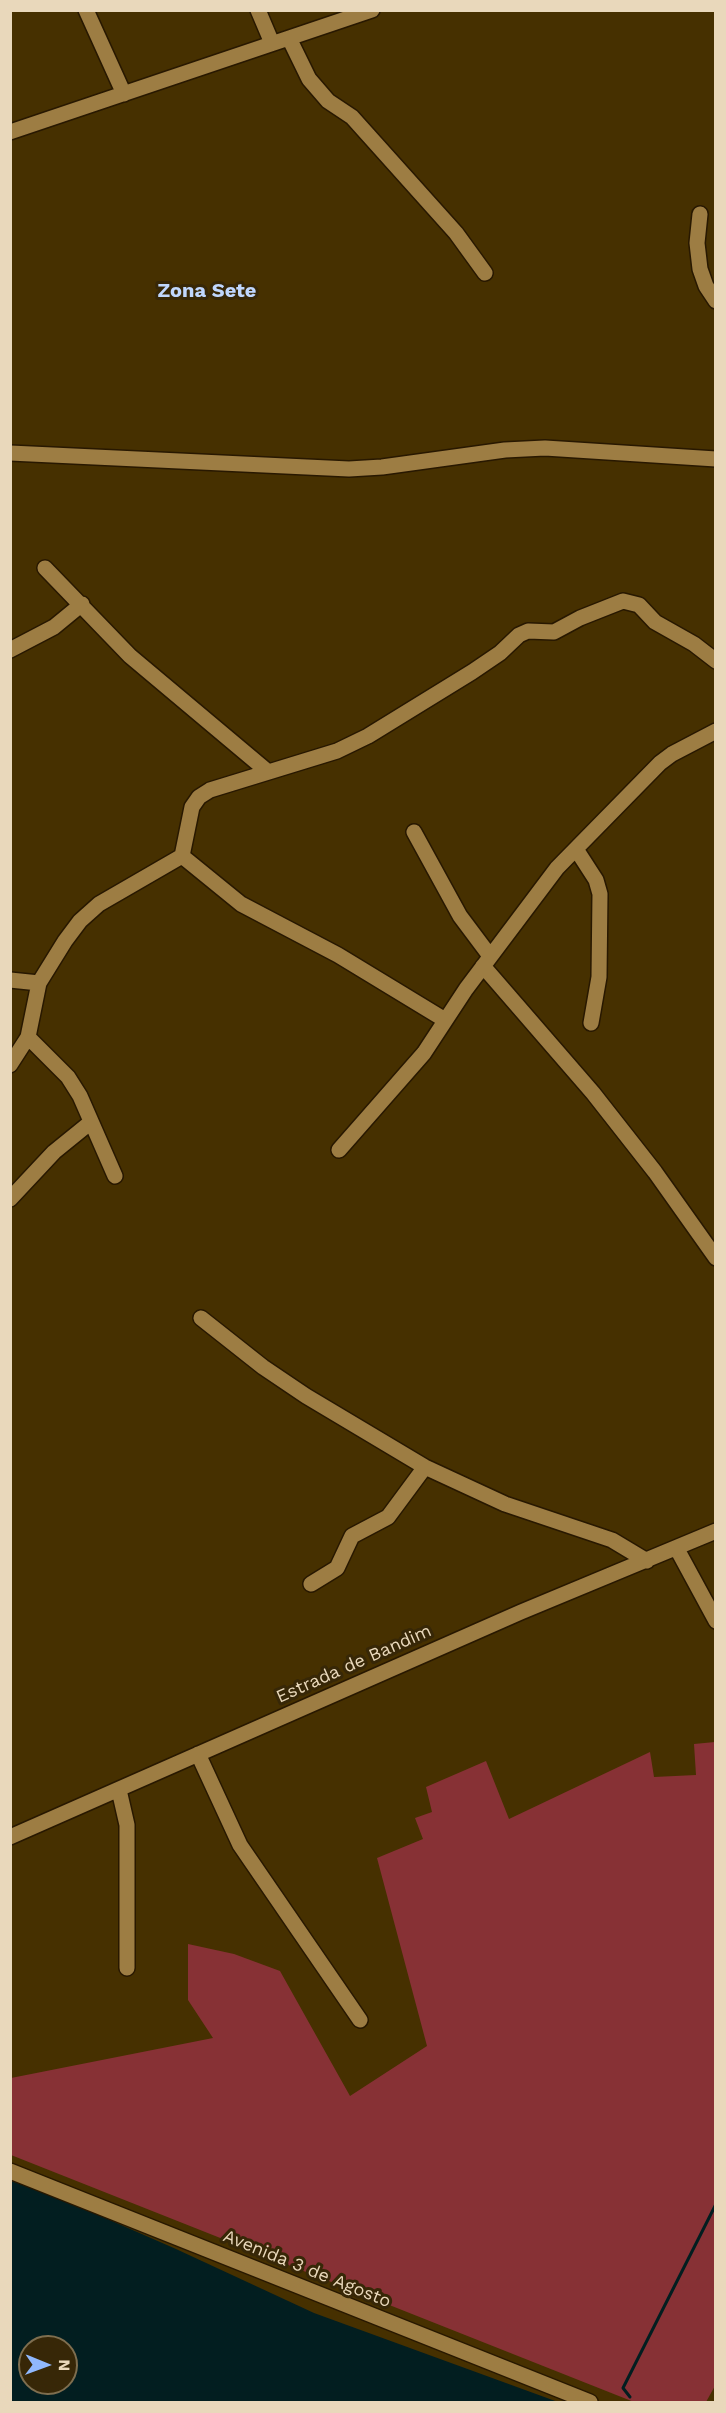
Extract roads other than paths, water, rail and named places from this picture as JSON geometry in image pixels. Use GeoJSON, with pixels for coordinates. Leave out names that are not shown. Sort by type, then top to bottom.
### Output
{"type":"FeatureCollection","features":[{"type":"Feature","properties":{"kind":"street"},"geometry":{"type":"LineString","coordinates":[[86,10],[124,94]]}},
{"type":"Feature","properties":{"kind":"street"},"geometry":{"type":"LineString","coordinates":[[258,10],[272,43]]}},
{"type":"Feature","properties":{"kind":"street"},"geometry":{"type":"LineString","coordinates":[[10,132],[372,10]]}},
{"type":"Feature","properties":{"kind":"street"},"geometry":{"type":"LineString","coordinates":[[289,38],[309,79],[328,101],[352,117],[456,234],[484,273]]}},
{"type":"Feature","properties":{"kind":"street"},"geometry":{"type":"LineString","coordinates":[[700,214],[697,243],[700,269],[706,286],[716,301]]}},
{"type":"Feature","properties":{"kind":"street"},"geometry":{"type":"LineString","coordinates":[[10,453],[349,469],[382,467],[505,450],[545,448],[716,459]]}},
{"type":"Feature","properties":{"kind":"street"},"geometry":{"type":"LineString","coordinates":[[45,568],[130,656],[267,771]]}},
{"type":"Feature","properties":{"kind":"street"},"geometry":{"type":"LineString","coordinates":[[10,1065],[28,1037],[39,983],[56,954],[80,921],[99,904],[182,856],[192,807],[199,797],[210,790],[337,751],[368,736],[500,653],[519,635],[528,631],[554,632],[580,618],[623,601],[639,605],[655,622],[694,644],[716,661]]}},
{"type":"Feature","properties":{"kind":"street"},"geometry":{"type":"LineString","coordinates":[[10,650],[54,627],[82,604]]}},
{"type":"Feature","properties":{"kind":"street"},"geometry":{"type":"LineString","coordinates":[[339,1150],[424,1053],[445,1020],[537,893],[576,849],[666,758],[716,731]]}},
{"type":"Feature","properties":{"kind":"street"},"geometry":{"type":"LineString","coordinates":[[414,832],[487,961],[655,1172],[716,1258]]}},
{"type":"Feature","properties":{"kind":"street"},"geometry":{"type":"LineString","coordinates":[[576,849],[596,880],[600,894],[599,977],[591,1023]]}},
{"type":"Feature","properties":{"kind":"street"},"geometry":{"type":"LineString","coordinates":[[182,856],[241,904],[338,955],[445,1020]]}},
{"type":"Feature","properties":{"kind":"street"},"geometry":{"type":"LineString","coordinates":[[10,980],[39,983]]}},
{"type":"Feature","properties":{"kind":"street"},"geometry":{"type":"LineString","coordinates":[[28,1037],[68,1077],[80,1096],[115,1176]]}},
{"type":"Feature","properties":{"kind":"street"},"geometry":{"type":"LineString","coordinates":[[10,1199],[54,1152],[91,1122]]}},
{"type":"Feature","properties":{"kind":"street"},"geometry":{"type":"LineString","coordinates":[[201,1318],[263,1367],[306,1396],[425,1467],[505,1504],[612,1540],[647,1561]]}},
{"type":"Feature","properties":{"kind":"street"},"geometry":{"type":"LineString","coordinates":[[311,1584],[337,1568],[352,1536],[388,1517],[425,1467]]}},
{"type":"Feature","properties":{"kind":"street","name":"Estrada de Bandim"},"geometry":{"type":"LineString","coordinates":[[10,1837],[521,1612],[716,1531]]}},
{"type":"Feature","properties":{"kind":"street"},"geometry":{"type":"LineString","coordinates":[[677,1549],[716,1621]]}},
{"type":"Feature","properties":{"kind":"street"},"geometry":{"type":"LineString","coordinates":[[198,1754],[244,1852],[360,2020]]}},
{"type":"Feature","properties":{"kind":"street"},"geometry":{"type":"LineString","coordinates":[[120,1790],[127,1825],[127,1968]]}},
{"type":"Feature","properties":{"kind":"street","name":"Avenida 3 de Agosto"},"geometry":{"type":"LineString","coordinates":[[10,2171],[590,2403]]}},
{"type":"Feature","properties":{"kind":"water"},"geometry":{"type":"Polygon","coordinates":[[[11,2181],[55,2196],[314,2313],[558,2402],[11,2402],[11,2181]]]}},
{"type":"Feature","properties":{"kind":"waterway"},"geometry":{"type":"LineString","coordinates":[[630,2397],[623,2388],[716,2204]]}},
{"type":"Feature","properties":{"kind":"district","name":"Zona Sete"},"geometry":{"type":"Point","coordinates":[207,291]}}]}
